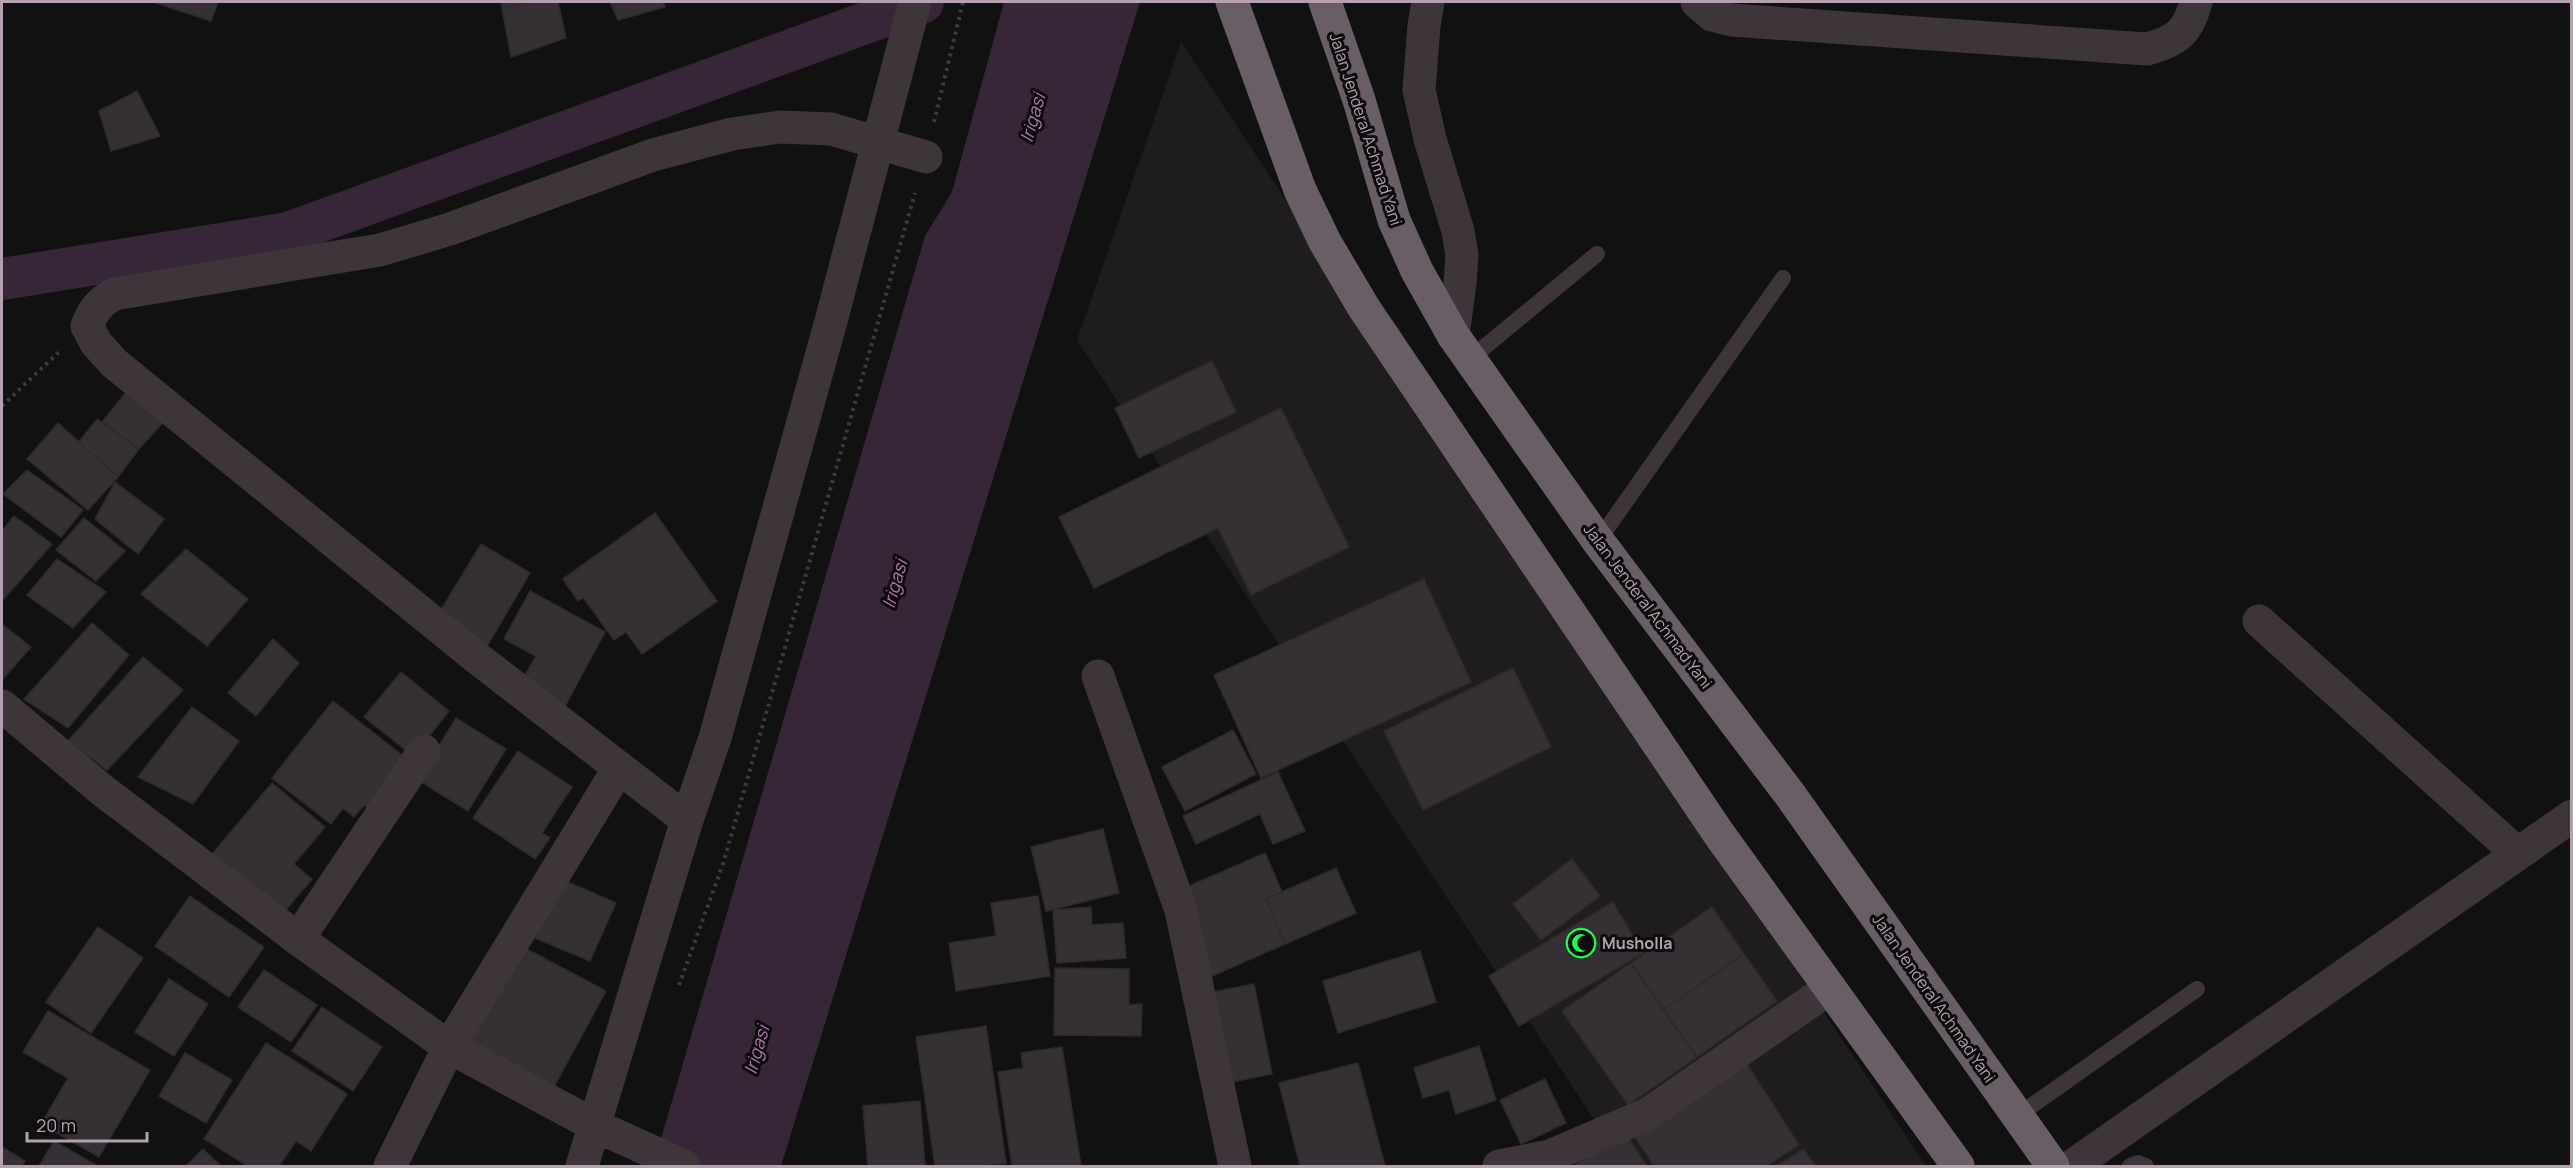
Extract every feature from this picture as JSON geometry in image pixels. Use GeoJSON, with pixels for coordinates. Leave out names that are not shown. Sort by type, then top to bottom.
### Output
{"type":"FeatureCollection","features":[{"type":"Feature","properties":{"kind":"highway"},"geometry":{"type":"LineString","coordinates":[[1232,2],[1300,189],[1325,242],[1364,308],[1719,834],[1958,1167]]}},
{"type":"Feature","properties":{"kind":"highway","name":"Jalan Jenderal Achmad Yani"},"geometry":{"type":"LineString","coordinates":[[1325,2],[1359,100],[1394,220],[1417,271],[1462,347],[1598,541],[1791,796],[2053,1167]]}},
{"type":"Feature","properties":{"kind":"street"},"geometry":{"type":"LineString","coordinates":[[582,1167],[687,820],[715,738],[831,321],[915,2]]}},
{"type":"Feature","properties":{"kind":"street"},"geometry":{"type":"LineString","coordinates":[[1428,2],[1419,90],[1430,139],[1458,231],[1462,255],[1460,284],[1462,347]]}},
{"type":"Feature","properties":{"kind":"street"},"geometry":{"type":"LineString","coordinates":[[1697,2],[1712,15],[1732,20],[2147,49],[2170,43],[2189,26],[2196,2]]}},
{"type":"Feature","properties":{"kind":"street"},"geometry":{"type":"LineString","coordinates":[[687,820],[477,658],[114,363],[96,343],[87,326],[92,313],[101,302],[114,294],[380,250],[450,229],[653,154],[732,134],[780,127],[831,129],[926,157]]}},
{"type":"Feature","properties":{"kind":"street"},"geometry":{"type":"LineString","coordinates":[[2259,621],[2517,853]]}},
{"type":"Feature","properties":{"kind":"street"},"geometry":{"type":"LineString","coordinates":[[1098,676],[1181,910],[1235,1167]]}},
{"type":"Feature","properties":{"kind":"street"},"geometry":{"type":"LineString","coordinates":[[2,706],[102,790],[298,939],[449,1047],[596,1126],[684,1167]]}},
{"type":"Feature","properties":{"kind":"street"},"geometry":{"type":"LineString","coordinates":[[298,939],[424,751]]}},
{"type":"Feature","properties":{"kind":"street"},"geometry":{"type":"LineString","coordinates":[[390,1167],[449,1047],[620,768]]}},
{"type":"Feature","properties":{"kind":"street"},"geometry":{"type":"LineString","coordinates":[[2072,1167],[2571,816]]}},
{"type":"Feature","properties":{"kind":"street"},"geometry":{"type":"LineString","coordinates":[[1499,1167],[1550,1156],[1648,1114],[1830,988]]}},
{"type":"Feature","properties":{"kind":"lane"},"geometry":{"type":"LineString","coordinates":[[1462,347],[1597,254]]}},
{"type":"Feature","properties":{"kind":"lane"},"geometry":{"type":"LineString","coordinates":[[1598,541],[1782,278]]}},
{"type":"Feature","properties":{"kind":"lane"},"geometry":{"type":"LineString","coordinates":[[2018,1116],[2197,989]]}},
{"type":"Feature","properties":{"kind":"lane"},"geometry":{"type":"LineString","coordinates":[[2130,1167],[2138,1163],[2146,1167]]}},
{"type":"Feature","properties":{"kind":"path"},"geometry":{"type":"LineString","coordinates":[[2,406],[87,326]]}},
{"type":"Feature","properties":{"kind":"shaded area"},"geometry":{"type":"Polygon","coordinates":[[[1181,42],[1926,1166],[1625,1166],[1077,340],[1181,42]]]}},
{"type":"Feature","properties":{"kind":"water","name":"Irigasi"},"geometry":{"type":"Polygon","coordinates":[[[1004,2],[1140,2],[781,1166],[653,1166],[925,236],[952,192],[1004,2]]]}},
{"type":"Feature","properties":{"kind":"building"},"geometry":{"type":"Polygon","coordinates":[[[153,2],[218,2],[211,21],[153,2]]]}},
{"type":"Feature","properties":{"kind":"building"},"geometry":{"type":"Polygon","coordinates":[[[501,2],[533,2],[502,8],[501,2]]]}},
{"type":"Feature","properties":{"kind":"building"},"geometry":{"type":"Polygon","coordinates":[[[533,2],[558,2],[566,38],[511,57],[502,8],[533,2]]]}},
{"type":"Feature","properties":{"kind":"building"},"geometry":{"type":"Polygon","coordinates":[[[610,2],[663,2],[665,7],[618,20],[610,2]]]}},
{"type":"Feature","properties":{"kind":"building"},"geometry":{"type":"Polygon","coordinates":[[[137,91],[160,136],[111,151],[99,111],[137,91]]]}},
{"type":"Feature","properties":{"kind":"building"},"geometry":{"type":"Polygon","coordinates":[[[1212,361],[1236,412],[1139,458],[1115,408],[1212,361]]]}},
{"type":"Feature","properties":{"kind":"building"},"geometry":{"type":"Polygon","coordinates":[[[127,391],[168,417],[139,449],[102,422],[127,391]]]}},
{"type":"Feature","properties":{"kind":"building"},"geometry":{"type":"Polygon","coordinates":[[[1281,408],[1349,547],[1251,595],[1218,528],[1094,588],[1059,517],[1281,408]]]}},
{"type":"Feature","properties":{"kind":"building"},"geometry":{"type":"Polygon","coordinates":[[[97,419],[139,449],[118,477],[79,442],[97,419]]]}},
{"type":"Feature","properties":{"kind":"building"},"geometry":{"type":"Polygon","coordinates":[[[58,423],[118,477],[88,510],[27,459],[58,423]]]}},
{"type":"Feature","properties":{"kind":"building"},"geometry":{"type":"Polygon","coordinates":[[[27,470],[83,510],[61,537],[3,494],[27,470]]]}},
{"type":"Feature","properties":{"kind":"building"},"geometry":{"type":"Polygon","coordinates":[[[115,482],[164,519],[138,554],[95,519],[115,482]]]}},
{"type":"Feature","properties":{"kind":"building"},"geometry":{"type":"Polygon","coordinates":[[[655,513],[717,601],[642,654],[626,632],[614,640],[583,597],[578,601],[563,579],[655,513]]]}},
{"type":"Feature","properties":{"kind":"building"},"geometry":{"type":"Polygon","coordinates":[[[14,516],[52,544],[2,601],[2,531],[14,516]]]}},
{"type":"Feature","properties":{"kind":"building"},"geometry":{"type":"Polygon","coordinates":[[[84,518],[125,551],[96,581],[56,550],[84,518]]]}},
{"type":"Feature","properties":{"kind":"building"},"geometry":{"type":"Polygon","coordinates":[[[481,544],[530,573],[486,648],[436,618],[481,544]]]}},
{"type":"Feature","properties":{"kind":"building"},"geometry":{"type":"Polygon","coordinates":[[[186,549],[248,599],[207,646],[141,594],[186,549]]]}},
{"type":"Feature","properties":{"kind":"building"},"geometry":{"type":"Polygon","coordinates":[[[57,559],[106,592],[73,628],[27,595],[57,559]]]}},
{"type":"Feature","properties":{"kind":"building"},"geometry":{"type":"Polygon","coordinates":[[[1424,579],[1471,682],[1261,778],[1214,675],[1424,579]]]}},
{"type":"Feature","properties":{"kind":"building"},"geometry":{"type":"Polygon","coordinates":[[[530,591],[605,632],[564,708],[520,684],[536,656],[504,639],[530,591]]]}},
{"type":"Feature","properties":{"kind":"building"},"geometry":{"type":"Polygon","coordinates":[[[92,623],[129,655],[68,728],[24,699],[92,623]]]}},
{"type":"Feature","properties":{"kind":"building"},"geometry":{"type":"Polygon","coordinates":[[[2,624],[31,647],[2,680],[2,624]]]}},
{"type":"Feature","properties":{"kind":"building"},"geometry":{"type":"Polygon","coordinates":[[[273,639],[299,663],[256,716],[228,693],[273,639]]]}},
{"type":"Feature","properties":{"kind":"building"},"geometry":{"type":"Polygon","coordinates":[[[143,657],[183,690],[107,770],[68,741],[143,657]]]}},
{"type":"Feature","properties":{"kind":"building"},"geometry":{"type":"Polygon","coordinates":[[[1513,668],[1551,747],[1423,810],[1384,731],[1513,668]]]}},
{"type":"Feature","properties":{"kind":"building"},"geometry":{"type":"Polygon","coordinates":[[[401,672],[449,711],[413,756],[364,717],[401,672]]]}},
{"type":"Feature","properties":{"kind":"building"},"geometry":{"type":"Polygon","coordinates":[[[333,701],[412,763],[370,809],[364,805],[354,817],[343,808],[331,824],[272,778],[333,701]]]}},
{"type":"Feature","properties":{"kind":"building"},"geometry":{"type":"Polygon","coordinates":[[[192,707],[239,741],[193,804],[138,777],[192,707]]]}},
{"type":"Feature","properties":{"kind":"building"},"geometry":{"type":"Polygon","coordinates":[[[456,718],[506,749],[468,811],[418,780],[456,718]]]}},
{"type":"Feature","properties":{"kind":"building"},"geometry":{"type":"Polygon","coordinates":[[[1233,730],[1256,774],[1185,811],[1162,767],[1233,730]]]}},
{"type":"Feature","properties":{"kind":"building"},"geometry":{"type":"Polygon","coordinates":[[[518,751],[572,787],[542,833],[550,838],[535,859],[473,818],[518,751]]]}},
{"type":"Feature","properties":{"kind":"building"},"geometry":{"type":"Polygon","coordinates":[[[1278,772],[1305,831],[1273,844],[1260,814],[1196,844],[1183,816],[1278,772]]]}},
{"type":"Feature","properties":{"kind":"building"},"geometry":{"type":"Polygon","coordinates":[[[272,783],[325,827],[294,864],[312,879],[279,918],[208,859],[272,783]]]}},
{"type":"Feature","properties":{"kind":"building"},"geometry":{"type":"Polygon","coordinates":[[[1103,829],[1119,893],[1046,911],[1031,847],[1103,829]]]}},
{"type":"Feature","properties":{"kind":"building"},"geometry":{"type":"Polygon","coordinates":[[[1265,853],[1282,892],[1266,899],[1285,944],[1210,977],[1180,890],[1265,853]]]}},
{"type":"Feature","properties":{"kind":"building"},"geometry":{"type":"Polygon","coordinates":[[[1572,859],[1600,896],[1541,940],[1513,904],[1572,859]]]}},
{"type":"Feature","properties":{"kind":"building"},"geometry":{"type":"Polygon","coordinates":[[[1336,868],[1356,913],[1285,944],[1266,899],[1336,868]]]}},
{"type":"Feature","properties":{"kind":"building"},"geometry":{"type":"Polygon","coordinates":[[[561,879],[616,903],[590,961],[535,938],[561,879]]]}},
{"type":"Feature","properties":{"kind":"building"},"geometry":{"type":"Polygon","coordinates":[[[190,896],[264,947],[229,997],[155,946],[190,896]]]}},
{"type":"Feature","properties":{"kind":"building"},"geometry":{"type":"Polygon","coordinates":[[[1038,896],[1050,976],[956,991],[949,943],[996,936],[991,903],[1038,896]]]}},
{"type":"Feature","properties":{"kind":"building"},"geometry":{"type":"Polygon","coordinates":[[[1613,902],[1643,953],[1519,1026],[1489,976],[1613,902]]]}},
{"type":"Feature","properties":{"kind":"building"},"geometry":{"type":"Polygon","coordinates":[[[1091,907],[1092,925],[1123,923],[1126,958],[1057,963],[1053,910],[1091,907]]]}},
{"type":"Feature","properties":{"kind":"building"},"geometry":{"type":"Polygon","coordinates":[[[1712,907],[1744,954],[1663,1010],[1631,963],[1712,907]]]}},
{"type":"Feature","properties":{"kind":"building"},"geometry":{"type":"Polygon","coordinates":[[[98,927],[143,958],[91,1033],[46,1002],[98,927]]]}},
{"type":"Feature","properties":{"kind":"building"},"geometry":{"type":"Polygon","coordinates":[[[521,946],[606,991],[549,1096],[464,1051],[521,946]]]}},
{"type":"Feature","properties":{"kind":"building"},"geometry":{"type":"Polygon","coordinates":[[[1420,951],[1436,1002],[1338,1033],[1323,981],[1420,951]]]}},
{"type":"Feature","properties":{"kind":"building"},"geometry":{"type":"Polygon","coordinates":[[[1744,954],[1777,1001],[1697,1057],[1663,1010],[1744,954]]]}},
{"type":"Feature","properties":{"kind":"building"},"geometry":{"type":"Polygon","coordinates":[[[1631,963],[1697,1057],[1628,1105],[1562,1011],[1631,963]]]}},
{"type":"Feature","properties":{"kind":"building"},"geometry":{"type":"Polygon","coordinates":[[[1055,968],[1129,969],[1129,1005],[1142,1004],[1141,1036],[1054,1035],[1055,968]]]}},
{"type":"Feature","properties":{"kind":"building"},"geometry":{"type":"Polygon","coordinates":[[[264,970],[317,1005],[291,1042],[238,1007],[264,970]]]}},
{"type":"Feature","properties":{"kind":"building"},"geometry":{"type":"Polygon","coordinates":[[[169,979],[208,1004],[174,1056],[135,1032],[169,979]]]}},
{"type":"Feature","properties":{"kind":"building"},"geometry":{"type":"Polygon","coordinates":[[[1254,984],[1272,1074],[1221,1084],[1203,994],[1254,984]]]}},
{"type":"Feature","properties":{"kind":"building"},"geometry":{"type":"Polygon","coordinates":[[[322,1007],[382,1047],[353,1091],[292,1051],[322,1007]]]}},
{"type":"Feature","properties":{"kind":"building"},"geometry":{"type":"Polygon","coordinates":[[[48,1011],[150,1070],[99,1157],[41,1124],[68,1078],[23,1052],[48,1011]]]}},
{"type":"Feature","properties":{"kind":"building"},"geometry":{"type":"Polygon","coordinates":[[[986,1026],[1006,1163],[984,1166],[935,1166],[916,1037],[986,1026]]]}},
{"type":"Feature","properties":{"kind":"building"},"geometry":{"type":"Polygon","coordinates":[[[266,1043],[347,1094],[311,1151],[296,1141],[279,1166],[248,1166],[204,1139],[266,1043]]]}},
{"type":"Feature","properties":{"kind":"building"},"geometry":{"type":"Polygon","coordinates":[[[1479,1046],[1496,1100],[1456,1114],[1449,1090],[1423,1098],[1414,1068],[1479,1046]]]}},
{"type":"Feature","properties":{"kind":"building"},"geometry":{"type":"Polygon","coordinates":[[[1062,1047],[1081,1166],[1012,1166],[998,1072],[1023,1068],[1021,1053],[1062,1047]]]}},
{"type":"Feature","properties":{"kind":"building"},"geometry":{"type":"Polygon","coordinates":[[[185,1053],[232,1080],[206,1123],[159,1096],[185,1053]]]}},
{"type":"Feature","properties":{"kind":"building"},"geometry":{"type":"Polygon","coordinates":[[[1745,1061],[1799,1145],[1766,1166],[1654,1166],[1633,1134],[1745,1061]]]}},
{"type":"Feature","properties":{"kind":"building"},"geometry":{"type":"Polygon","coordinates":[[[1358,1063],[1385,1166],[1300,1166],[1279,1083],[1358,1063]]]}},
{"type":"Feature","properties":{"kind":"building"},"geometry":{"type":"Polygon","coordinates":[[[1545,1079],[1566,1123],[1521,1144],[1500,1100],[1545,1079]]]}},
{"type":"Feature","properties":{"kind":"building"},"geometry":{"type":"Polygon","coordinates":[[[920,1101],[925,1166],[868,1166],[863,1106],[920,1101]]]}},
{"type":"Feature","properties":{"kind":"building"},"geometry":{"type":"Polygon","coordinates":[[[1625,1133],[1647,1166],[1573,1166],[1625,1133]]]}},
{"type":"Feature","properties":{"kind":"building"},"geometry":{"type":"Polygon","coordinates":[[[54,1141],[98,1166],[39,1166],[54,1141]]]}},
{"type":"Feature","properties":{"kind":"building"},"geometry":{"type":"Polygon","coordinates":[[[2,1147],[25,1161],[22,1166],[2,1166],[2,1147]]]}},
{"type":"Feature","properties":{"kind":"building"},"geometry":{"type":"Polygon","coordinates":[[[203,1149],[221,1166],[186,1166],[203,1149]]]}},
{"type":"Feature","properties":{"kind":"building"},"geometry":{"type":"Polygon","coordinates":[[[1803,1149],[1816,1166],[1777,1166],[1803,1149]]]}},
{"type":"Feature","properties":{"kind":"waterway"},"geometry":{"type":"LineString","coordinates":[[2,279],[288,233],[923,2]]}},
{"type":"Feature","properties":{"kind":"place","name":"Musholla"},"geometry":{"type":"Point","coordinates":[1581,943]}}]}
